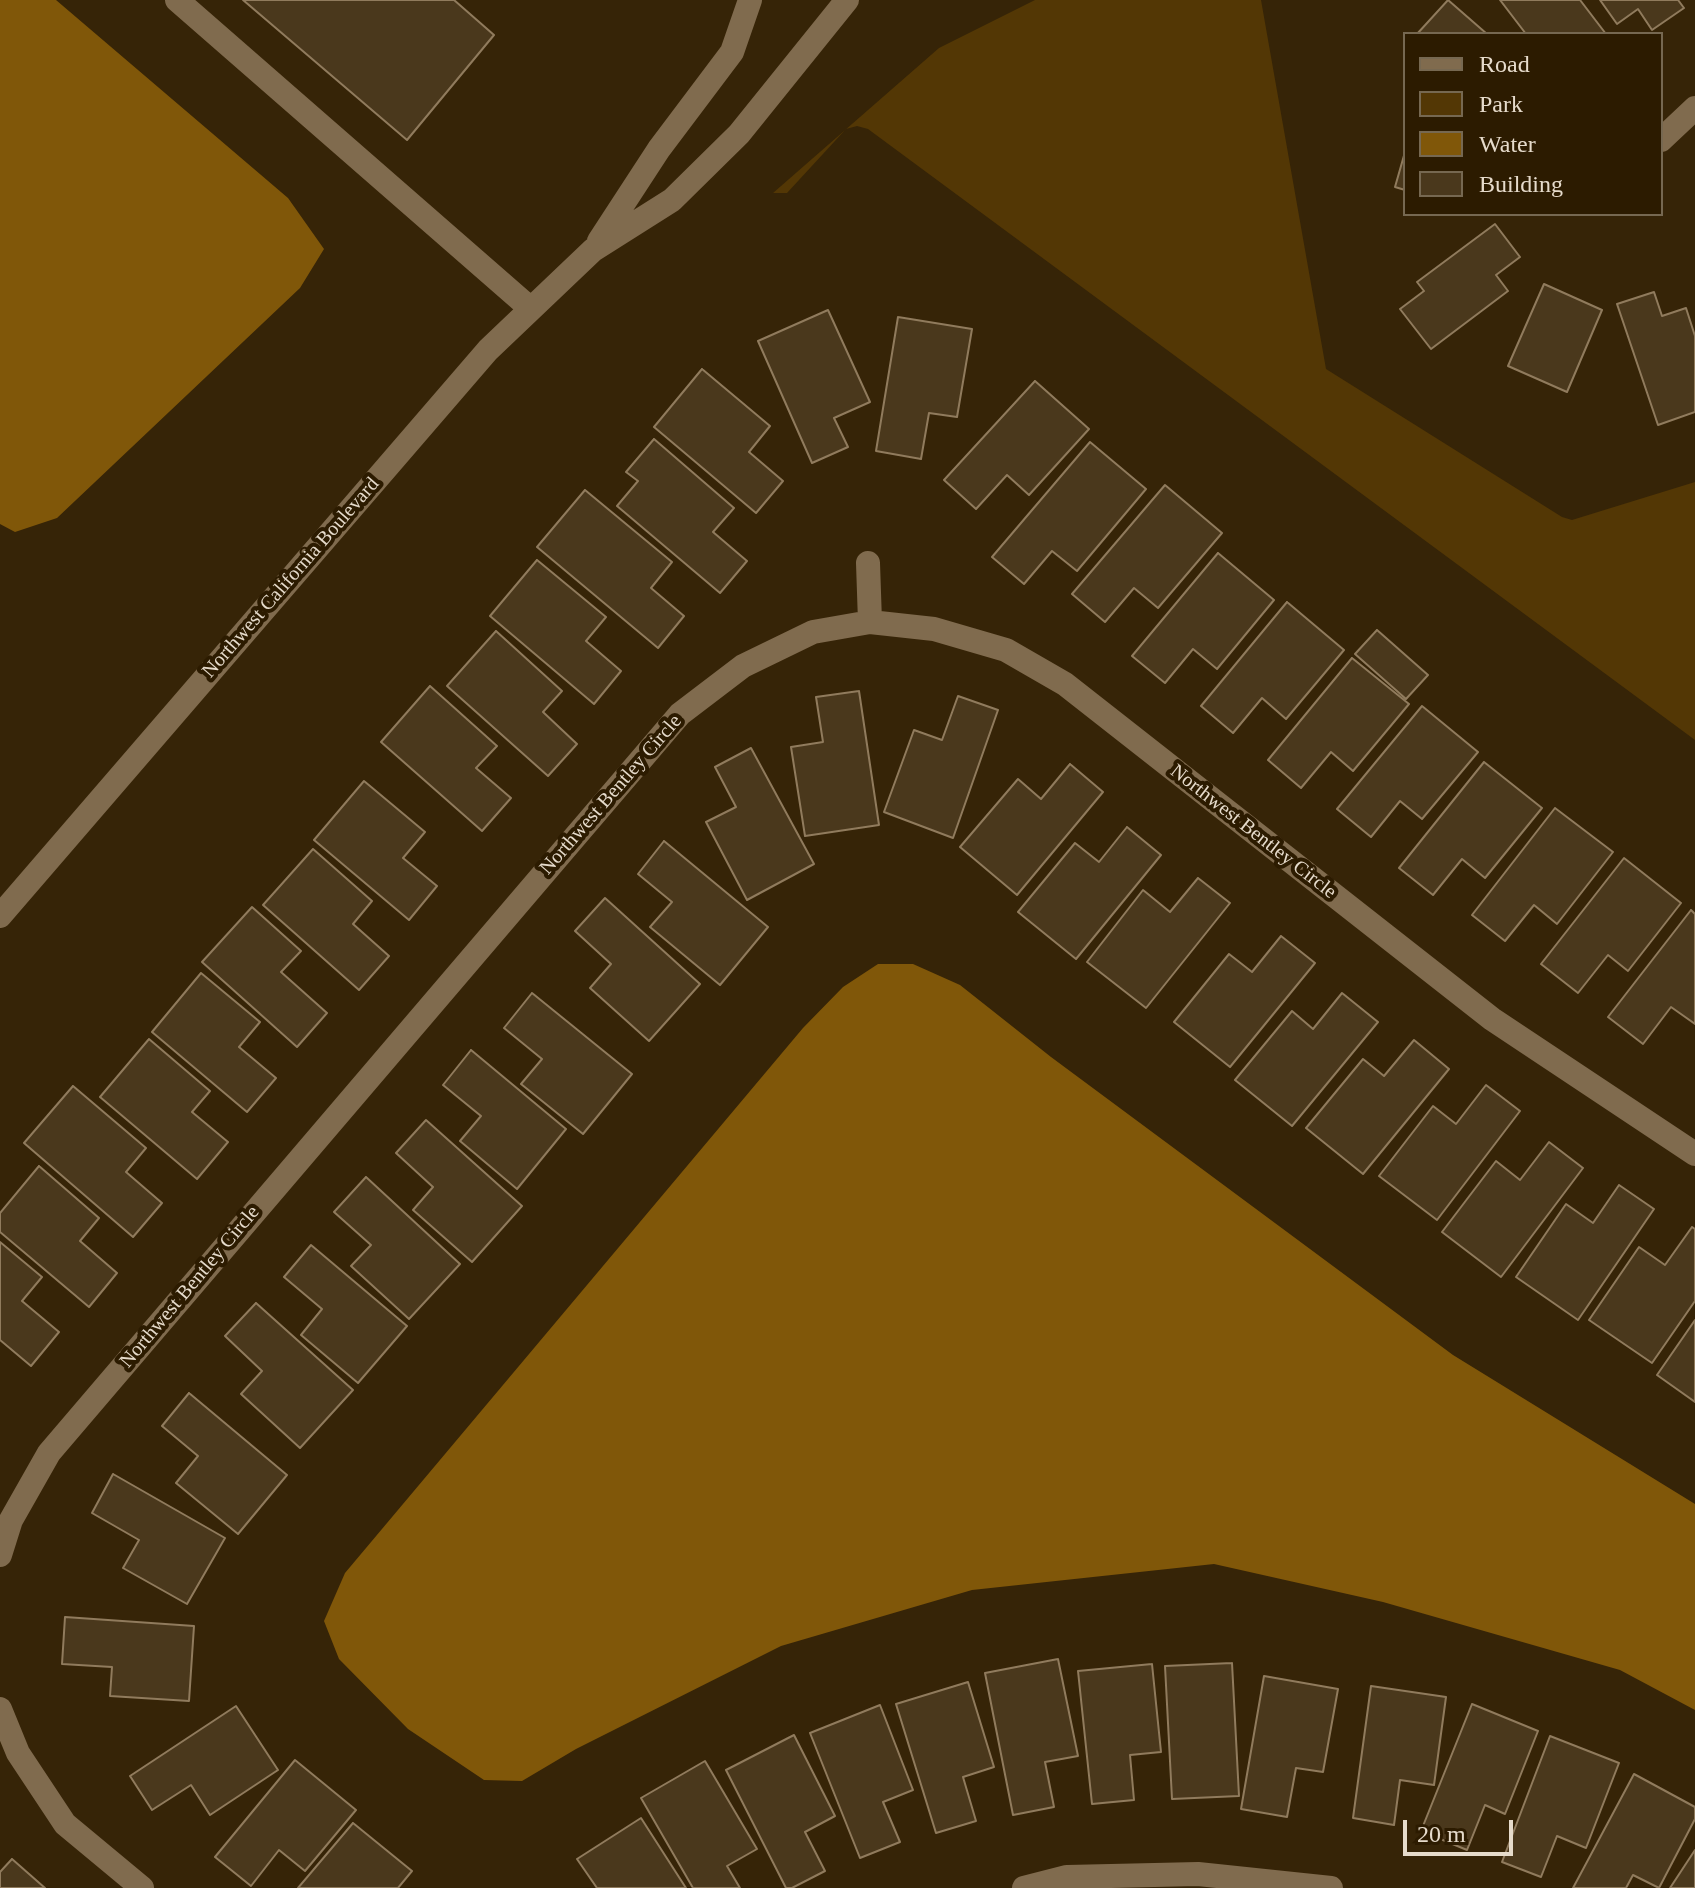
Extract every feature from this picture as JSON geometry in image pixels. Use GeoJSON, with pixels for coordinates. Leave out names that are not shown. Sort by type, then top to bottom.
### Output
{"type":"FeatureCollection","features":[{"type":"Feature","properties":{"kind":"street"},"geometry":{"type":"LineString","coordinates":[[177,0],[531,309]]}},
{"type":"Feature","properties":{"kind":"street","name":"Northwest California Boulevard"},"geometry":{"type":"LineString","coordinates":[[593,250],[659,149],[732,52],[750,0]]}},
{"type":"Feature","properties":{"kind":"street"},"geometry":{"type":"LineString","coordinates":[[826,0],[848,0]]}},
{"type":"Feature","properties":{"kind":"street","name":"Northwest California Boulevard"},"geometry":{"type":"LineString","coordinates":[[0,916],[488,350],[593,250],[672,200],[739,134],[848,0]]}},
{"type":"Feature","properties":{"kind":"street"},"geometry":{"type":"LineString","coordinates":[[1663,138],[1695,108]]}},
{"type":"Feature","properties":{"kind":"street"},"geometry":{"type":"LineString","coordinates":[[868,563],[870,622]]}},
{"type":"Feature","properties":{"kind":"street","name":"Northwest Bentley Circle"},"geometry":{"type":"LineString","coordinates":[[0,1555],[11,1520],[49,1453],[680,714],[743,666],[813,632],[870,622],[934,629],[1006,650],[1065,684],[1492,1019],[1695,1154]]}},
{"type":"Feature","properties":{"kind":"street"},"geometry":{"type":"LineString","coordinates":[[0,1709],[18,1753],[65,1824],[142,1888]]}},
{"type":"Feature","properties":{"kind":"street"},"geometry":{"type":"LineString","coordinates":[[1024,1888],[1067,1877],[1198,1874],[1331,1888]]}},
{"type":"Feature","properties":{"kind":"green space"},"geometry":{"type":"Polygon","coordinates":[[[1035,0],[1261,0],[1326,369],[1562,517],[1572,520],[1695,482],[1695,740],[868,129],[857,126],[846,129],[939,48],[1035,0]]]}},
{"type":"Feature","properties":{"kind":"green space"},"geometry":{"type":"Polygon","coordinates":[[[845,130],[787,193],[773,193],[845,130]]]}},
{"type":"Feature","properties":{"kind":"water"},"geometry":{"type":"Polygon","coordinates":[[[0,0],[56,0],[288,198],[324,249],[300,288],[57,518],[15,532],[0,524],[0,0]]]}},
{"type":"Feature","properties":{"kind":"water"},"geometry":{"type":"Polygon","coordinates":[[[878,964],[913,964],[960,985],[1051,1057],[1453,1355],[1695,1504],[1695,1710],[1620,1670],[1383,1602],[1214,1564],[972,1590],[781,1646],[576,1749],[522,1781],[484,1780],[408,1729],[339,1659],[324,1621],[345,1573],[803,1028],[843,987],[878,964]]]}},
{"type":"Feature","properties":{"kind":"building"},"geometry":{"type":"Polygon","coordinates":[[[243,0],[454,0],[494,35],[407,140],[243,0]]]}},
{"type":"Feature","properties":{"kind":"building"},"geometry":{"type":"Polygon","coordinates":[[[1448,0],[1485,32],[1419,32],[1448,0]]]}},
{"type":"Feature","properties":{"kind":"building"},"geometry":{"type":"Polygon","coordinates":[[[1500,0],[1580,0],[1604,32],[1524,32],[1500,0]]]}},
{"type":"Feature","properties":{"kind":"building"},"geometry":{"type":"Polygon","coordinates":[[[1600,0],[1678,0],[1684,8],[1652,30],[1638,9],[1617,24],[1600,0]]]}},
{"type":"Feature","properties":{"kind":"building"},"geometry":{"type":"Polygon","coordinates":[[[1403,159],[1403,189],[1395,187],[1403,159]]]}},
{"type":"Feature","properties":{"kind":"building"},"geometry":{"type":"Polygon","coordinates":[[[1495,224],[1520,257],[1496,275],[1508,291],[1431,349],[1400,309],[1424,291],[1417,282],[1495,224]]]}},
{"type":"Feature","properties":{"kind":"building"},"geometry":{"type":"Polygon","coordinates":[[[1544,284],[1602,310],[1567,392],[1508,366],[1544,284]]]}},
{"type":"Feature","properties":{"kind":"building"},"geometry":{"type":"Polygon","coordinates":[[[1654,292],[1662,316],[1686,308],[1695,336],[1695,412],[1658,425],[1617,304],[1654,292]]]}},
{"type":"Feature","properties":{"kind":"building"},"geometry":{"type":"Polygon","coordinates":[[[828,310],[870,402],[834,418],[848,447],[812,463],[758,341],[828,310]]]}},
{"type":"Feature","properties":{"kind":"building"},"geometry":{"type":"Polygon","coordinates":[[[898,317],[972,329],[957,417],[929,413],[921,459],[876,451],[898,317]]]}},
{"type":"Feature","properties":{"kind":"building"},"geometry":{"type":"Polygon","coordinates":[[[702,369],[770,426],[749,452],[783,481],[756,513],[654,427],[702,369]]]}},
{"type":"Feature","properties":{"kind":"building"},"geometry":{"type":"Polygon","coordinates":[[[1035,381],[1089,429],[1029,495],[1007,475],[976,509],[944,480],[1035,381]]]}},
{"type":"Feature","properties":{"kind":"building"},"geometry":{"type":"Polygon","coordinates":[[[654,439],[734,508],[713,532],[747,561],[720,593],[617,506],[638,481],[626,472],[654,439]]]}},
{"type":"Feature","properties":{"kind":"building"},"geometry":{"type":"Polygon","coordinates":[[[1090,442],[1146,489],[1077,571],[1052,551],[1024,584],[992,557],[1090,442]]]}},
{"type":"Feature","properties":{"kind":"building"},"geometry":{"type":"Polygon","coordinates":[[[1165,485],[1222,533],[1158,608],[1134,588],[1105,622],[1072,594],[1165,485]]]}},
{"type":"Feature","properties":{"kind":"building"},"geometry":{"type":"Polygon","coordinates":[[[585,490],[672,562],[651,588],[684,616],[658,648],[537,547],[585,490]]]}},
{"type":"Feature","properties":{"kind":"building"},"geometry":{"type":"Polygon","coordinates":[[[1218,553],[1274,600],[1217,669],[1193,649],[1165,683],[1132,656],[1218,553]]]}},
{"type":"Feature","properties":{"kind":"building"},"geometry":{"type":"Polygon","coordinates":[[[537,560],[606,617],[586,641],[621,671],[594,704],[490,616],[537,560]]]}},
{"type":"Feature","properties":{"kind":"building"},"geometry":{"type":"Polygon","coordinates":[[[1287,602],[1344,650],[1286,719],[1262,698],[1233,733],[1201,706],[1287,602]]]}},
{"type":"Feature","properties":{"kind":"building"},"geometry":{"type":"Polygon","coordinates":[[[1377,630],[1428,675],[1406,699],[1355,654],[1377,630]]]}},
{"type":"Feature","properties":{"kind":"building"},"geometry":{"type":"Polygon","coordinates":[[[496,631],[562,691],[543,712],[577,744],[548,776],[447,686],[496,631]]]}},
{"type":"Feature","properties":{"kind":"building"},"geometry":{"type":"Polygon","coordinates":[[[1352,658],[1409,704],[1353,771],[1331,752],[1301,788],[1268,760],[1352,658]]]}},
{"type":"Feature","properties":{"kind":"building"},"geometry":{"type":"Polygon","coordinates":[[[430,686],[497,746],[476,768],[511,798],[482,831],[381,742],[430,686]]]}},
{"type":"Feature","properties":{"kind":"building"},"geometry":{"type":"Polygon","coordinates":[[[859,691],[879,825],[805,836],[791,747],[823,742],[816,697],[859,691]]]}},
{"type":"Feature","properties":{"kind":"building"},"geometry":{"type":"Polygon","coordinates":[[[958,696],[998,710],[953,838],[884,812],[914,730],[942,740],[958,696]]]}},
{"type":"Feature","properties":{"kind":"building"},"geometry":{"type":"Polygon","coordinates":[[[1422,706],[1478,752],[1422,819],[1400,801],[1371,837],[1337,809],[1422,706]]]}},
{"type":"Feature","properties":{"kind":"building"},"geometry":{"type":"Polygon","coordinates":[[[751,748],[814,864],[747,900],[706,822],[736,807],[715,767],[751,748]]]}},
{"type":"Feature","properties":{"kind":"building"},"geometry":{"type":"Polygon","coordinates":[[[1484,762],[1542,808],[1485,878],[1462,859],[1433,895],[1399,868],[1484,762]]]}},
{"type":"Feature","properties":{"kind":"building"},"geometry":{"type":"Polygon","coordinates":[[[1070,764],[1103,792],[1017,895],[960,847],[1018,779],[1041,799],[1070,764]]]}},
{"type":"Feature","properties":{"kind":"building"},"geometry":{"type":"Polygon","coordinates":[[[364,781],[425,832],[403,858],[437,886],[409,920],[314,840],[364,781]]]}},
{"type":"Feature","properties":{"kind":"building"},"geometry":{"type":"Polygon","coordinates":[[[1555,808],[1613,852],[1557,924],[1534,905],[1505,941],[1472,915],[1555,808]]]}},
{"type":"Feature","properties":{"kind":"building"},"geometry":{"type":"Polygon","coordinates":[[[1127,827],[1161,855],[1076,959],[1018,912],[1075,843],[1099,862],[1127,827]]]}},
{"type":"Feature","properties":{"kind":"building"},"geometry":{"type":"Polygon","coordinates":[[[664,841],[768,927],[720,985],[650,927],[672,902],[638,874],[664,841]]]}},
{"type":"Feature","properties":{"kind":"building"},"geometry":{"type":"Polygon","coordinates":[[[313,849],[372,901],[353,924],[389,956],[359,990],[263,905],[313,849]]]}},
{"type":"Feature","properties":{"kind":"building"},"geometry":{"type":"Polygon","coordinates":[[[1624,858],[1681,903],[1628,971],[1608,955],[1578,993],[1541,964],[1624,858]]]}},
{"type":"Feature","properties":{"kind":"building"},"geometry":{"type":"Polygon","coordinates":[[[1198,878],[1230,903],[1146,1008],[1087,962],[1143,890],[1170,912],[1198,878]]]}},
{"type":"Feature","properties":{"kind":"building"},"geometry":{"type":"Polygon","coordinates":[[[605,898],[700,984],[649,1041],[590,988],[611,964],[575,931],[605,898]]]}},
{"type":"Feature","properties":{"kind":"building"},"geometry":{"type":"Polygon","coordinates":[[[252,907],[301,951],[281,972],[327,1013],[297,1047],[202,962],[252,907]]]}},
{"type":"Feature","properties":{"kind":"building"},"geometry":{"type":"Polygon","coordinates":[[[1691,910],[1695,914],[1695,1024],[1671,1007],[1643,1044],[1608,1017],[1691,910]]]}},
{"type":"Feature","properties":{"kind":"building"},"geometry":{"type":"Polygon","coordinates":[[[1281,936],[1315,963],[1230,1067],[1174,1022],[1229,954],[1252,972],[1281,936]]]}},
{"type":"Feature","properties":{"kind":"building"},"geometry":{"type":"Polygon","coordinates":[[[201,973],[260,1022],[239,1047],[276,1078],[247,1112],[152,1032],[201,973]]]}},
{"type":"Feature","properties":{"kind":"building"},"geometry":{"type":"Polygon","coordinates":[[[532,993],[632,1074],[583,1134],[521,1084],[542,1059],[504,1028],[532,993]]]}},
{"type":"Feature","properties":{"kind":"building"},"geometry":{"type":"Polygon","coordinates":[[[1342,993],[1378,1022],[1292,1126],[1235,1080],[1292,1011],[1313,1029],[1342,993]]]}},
{"type":"Feature","properties":{"kind":"building"},"geometry":{"type":"Polygon","coordinates":[[[149,1039],[210,1091],[192,1112],[228,1142],[197,1179],[100,1097],[149,1039]]]}},
{"type":"Feature","properties":{"kind":"building"},"geometry":{"type":"Polygon","coordinates":[[[1414,1040],[1449,1069],[1363,1174],[1306,1128],[1363,1059],[1384,1076],[1414,1040]]]}},
{"type":"Feature","properties":{"kind":"building"},"geometry":{"type":"Polygon","coordinates":[[[471,1050],[566,1129],[517,1189],[460,1141],[481,1116],[443,1085],[471,1050]]]}},
{"type":"Feature","properties":{"kind":"building"},"geometry":{"type":"Polygon","coordinates":[[[1486,1085],[1520,1111],[1437,1220],[1379,1176],[1433,1106],[1456,1124],[1486,1085]]]}},
{"type":"Feature","properties":{"kind":"building"},"geometry":{"type":"Polygon","coordinates":[[[73,1086],[146,1148],[126,1172],[162,1203],[133,1237],[24,1143],[73,1086]]]}},
{"type":"Feature","properties":{"kind":"building"},"geometry":{"type":"Polygon","coordinates":[[[426,1120],[522,1206],[472,1262],[413,1210],[433,1187],[396,1153],[426,1120]]]}},
{"type":"Feature","properties":{"kind":"building"},"geometry":{"type":"Polygon","coordinates":[[[1549,1142],[1583,1168],[1501,1277],[1442,1232],[1496,1161],[1520,1180],[1549,1142]]]}},
{"type":"Feature","properties":{"kind":"building"},"geometry":{"type":"Polygon","coordinates":[[[39,1166],[99,1218],[80,1241],[117,1273],[89,1307],[0,1232],[0,1213],[39,1166]]]}},
{"type":"Feature","properties":{"kind":"building"},"geometry":{"type":"Polygon","coordinates":[[[366,1177],[460,1264],[409,1319],[351,1266],[371,1245],[334,1212],[366,1177]]]}},
{"type":"Feature","properties":{"kind":"building"},"geometry":{"type":"Polygon","coordinates":[[[1619,1185],[1654,1209],[1578,1320],[1516,1277],[1566,1204],[1593,1223],[1619,1185]]]}},
{"type":"Feature","properties":{"kind":"building"},"geometry":{"type":"Polygon","coordinates":[[[1692,1227],[1695,1229],[1695,1301],[1652,1363],[1589,1320],[1639,1247],[1665,1265],[1692,1227]]]}},
{"type":"Feature","properties":{"kind":"building"},"geometry":{"type":"Polygon","coordinates":[[[0,1242],[42,1277],[22,1301],[59,1332],[31,1366],[0,1340],[0,1242]]]}},
{"type":"Feature","properties":{"kind":"building"},"geometry":{"type":"Polygon","coordinates":[[[311,1245],[407,1326],[358,1383],[301,1335],[322,1309],[284,1277],[311,1245]]]}},
{"type":"Feature","properties":{"kind":"building"},"geometry":{"type":"Polygon","coordinates":[[[256,1303],[353,1390],[300,1448],[241,1394],[262,1371],[225,1336],[256,1303]]]}},
{"type":"Feature","properties":{"kind":"building"},"geometry":{"type":"Polygon","coordinates":[[[1695,1320],[1695,1402],[1657,1375],[1695,1320]]]}},
{"type":"Feature","properties":{"kind":"building"},"geometry":{"type":"Polygon","coordinates":[[[189,1393],[287,1475],[238,1534],[176,1483],[198,1456],[162,1426],[189,1393]]]}},
{"type":"Feature","properties":{"kind":"building"},"geometry":{"type":"Polygon","coordinates":[[[113,1474],[225,1538],[187,1604],[123,1568],[139,1540],[92,1513],[113,1474]]]}},
{"type":"Feature","properties":{"kind":"building"},"geometry":{"type":"Polygon","coordinates":[[[65,1617],[194,1626],[189,1701],[110,1696],[112,1667],[62,1664],[65,1617]]]}},
{"type":"Feature","properties":{"kind":"building"},"geometry":{"type":"Polygon","coordinates":[[[1058,1659],[1078,1756],[1045,1762],[1054,1807],[1013,1815],[985,1673],[1058,1659]]]}},
{"type":"Feature","properties":{"kind":"building"},"geometry":{"type":"Polygon","coordinates":[[[1232,1663],[1239,1796],[1172,1799],[1165,1666],[1232,1663]]]}},
{"type":"Feature","properties":{"kind":"building"},"geometry":{"type":"Polygon","coordinates":[[[1152,1664],[1161,1752],[1130,1755],[1134,1800],[1092,1804],[1078,1671],[1152,1664]]]}},
{"type":"Feature","properties":{"kind":"building"},"geometry":{"type":"Polygon","coordinates":[[[1264,1676],[1338,1689],[1323,1772],[1296,1768],[1287,1817],[1241,1809],[1264,1676]]]}},
{"type":"Feature","properties":{"kind":"building"},"geometry":{"type":"Polygon","coordinates":[[[968,1682],[994,1767],[963,1777],[976,1821],[936,1833],[896,1704],[968,1682]]]}},
{"type":"Feature","properties":{"kind":"building"},"geometry":{"type":"Polygon","coordinates":[[[1371,1686],[1446,1697],[1434,1785],[1400,1780],[1394,1825],[1353,1818],[1371,1686]]]}},
{"type":"Feature","properties":{"kind":"building"},"geometry":{"type":"Polygon","coordinates":[[[1472,1704],[1538,1731],[1505,1814],[1485,1805],[1467,1850],[1421,1831],[1472,1704]]]}},
{"type":"Feature","properties":{"kind":"building"},"geometry":{"type":"Polygon","coordinates":[[[880,1705],[913,1790],[883,1802],[900,1842],[860,1858],[810,1733],[880,1705]]]}},
{"type":"Feature","properties":{"kind":"building"},"geometry":{"type":"Polygon","coordinates":[[[236,1706],[278,1770],[210,1815],[191,1785],[152,1810],[130,1776],[236,1706]]]}},
{"type":"Feature","properties":{"kind":"building"},"geometry":{"type":"Polygon","coordinates":[[[794,1735],[835,1816],[805,1832],[825,1871],[786,1888],[726,1770],[794,1735]]]}},
{"type":"Feature","properties":{"kind":"building"},"geometry":{"type":"Polygon","coordinates":[[[1550,1736],[1619,1763],[1586,1848],[1557,1836],[1541,1877],[1502,1862],[1550,1736]]]}},
{"type":"Feature","properties":{"kind":"building"},"geometry":{"type":"Polygon","coordinates":[[[295,1760],[356,1810],[305,1871],[279,1850],[251,1886],[215,1857],[295,1760]]]}},
{"type":"Feature","properties":{"kind":"building"},"geometry":{"type":"Polygon","coordinates":[[[705,1761],[757,1849],[727,1866],[740,1888],[693,1888],[641,1798],[705,1761]]]}},
{"type":"Feature","properties":{"kind":"building"},"geometry":{"type":"Polygon","coordinates":[[[1634,1774],[1695,1807],[1695,1819],[1659,1888],[1633,1875],[1626,1888],[1573,1888],[1634,1774]]]}},
{"type":"Feature","properties":{"kind":"building"},"geometry":{"type":"Polygon","coordinates":[[[641,1818],[686,1888],[597,1888],[577,1859],[641,1818]]]}},
{"type":"Feature","properties":{"kind":"building"},"geometry":{"type":"Polygon","coordinates":[[[353,1823],[412,1871],[398,1888],[298,1888],[353,1823]]]}},
{"type":"Feature","properties":{"kind":"building"},"geometry":{"type":"Polygon","coordinates":[[[1695,1850],[1695,1888],[1670,1888],[1695,1850]]]}},
{"type":"Feature","properties":{"kind":"building"},"geometry":{"type":"Polygon","coordinates":[[[12,1859],[45,1888],[0,1888],[0,1872],[12,1859]]]}}]}
